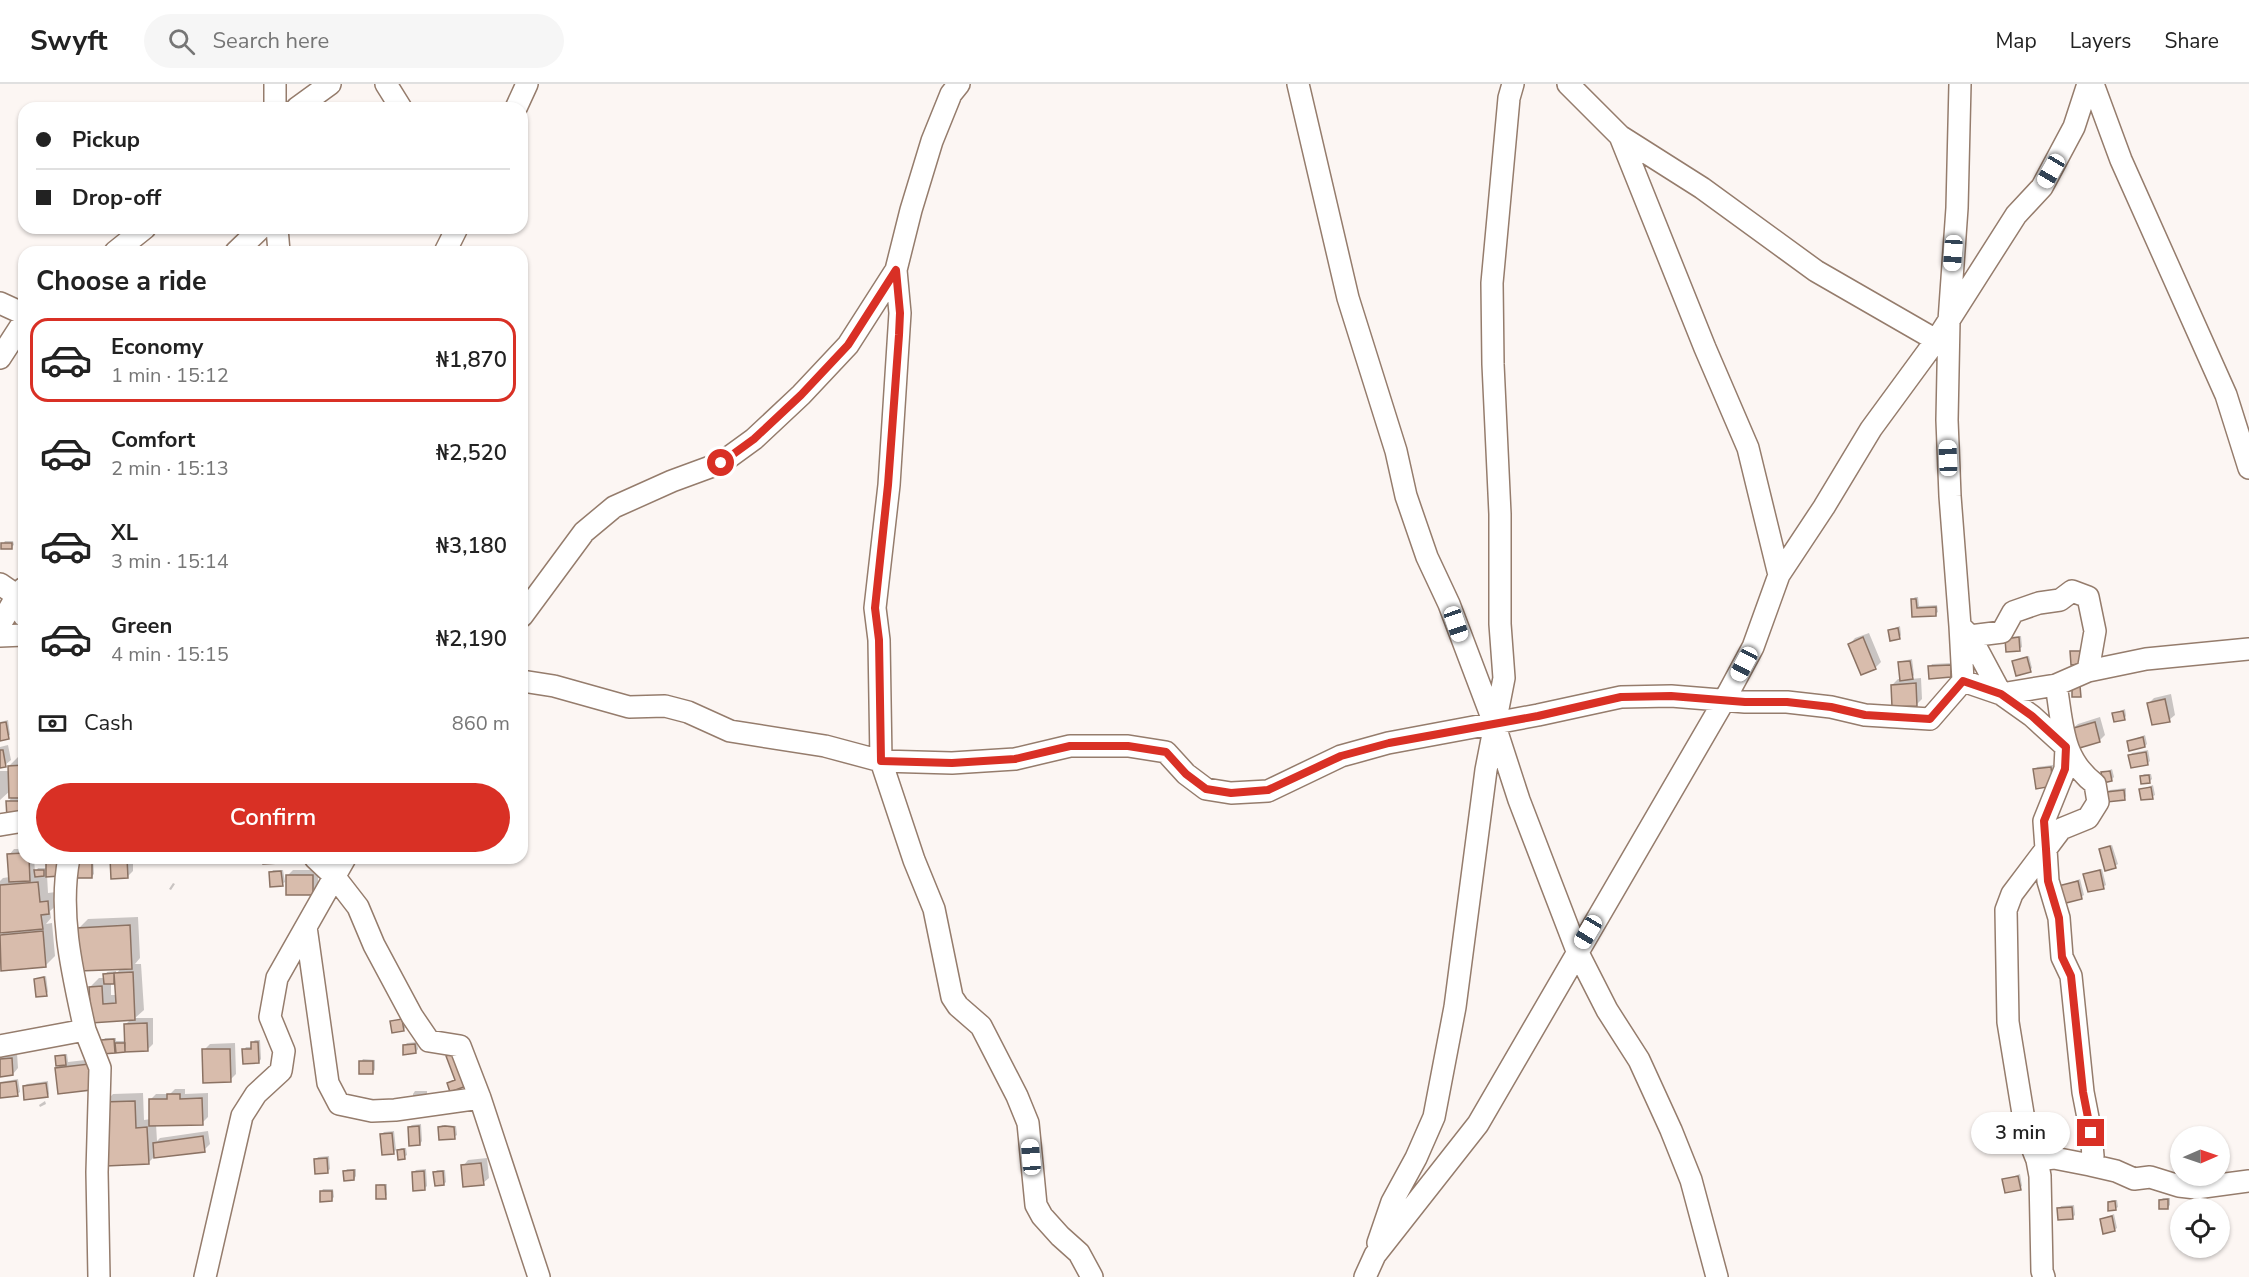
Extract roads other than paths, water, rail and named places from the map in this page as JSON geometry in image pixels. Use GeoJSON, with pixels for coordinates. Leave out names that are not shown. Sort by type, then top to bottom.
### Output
{"type":"FeatureCollection","features":[{"type":"Feature","properties":{"kind":"street"},"geometry":{"type":"LineString","coordinates":[[274,84],[275,102]]}},
{"type":"Feature","properties":{"kind":"street"},"geometry":{"type":"LineString","coordinates":[[305,102],[330,84]]}},
{"type":"Feature","properties":{"kind":"street"},"geometry":{"type":"LineString","coordinates":[[386,84],[397,102]]}},
{"type":"Feature","properties":{"kind":"street"},"geometry":{"type":"LineString","coordinates":[[519,102],[527,84]]}},
{"type":"Feature","properties":{"kind":"street"},"geometry":{"type":"LineString","coordinates":[[959,84],[951,94],[932,141],[910,210],[896,270],[900,313],[888,485],[875,608],[879,640],[881,761],[914,860],[934,909],[952,997],[958,1006],[981,1026],[1017,1096],[1028,1124],[1036,1205],[1054,1230],[1079,1253],[1092,1277]]}},
{"type":"Feature","properties":{"kind":"street"},"geometry":{"type":"LineString","coordinates":[[1298,84],[1348,298],[1396,451],[1406,496],[1427,557],[1449,604],[1494,723],[1519,800],[1577,951],[1607,1010],[1639,1060],[1671,1130],[1691,1180],[1717,1277]]}},
{"type":"Feature","properties":{"kind":"street"},"geometry":{"type":"LineString","coordinates":[[1365,1277],[1375,1255],[1392,1202],[1416,1158],[1434,1117],[1455,1007],[1494,723],[1504,678],[1500,624],[1500,514],[1493,364],[1492,283],[1509,98],[1513,84]]}},
{"type":"Feature","properties":{"kind":"street"},"geometry":{"type":"LineString","coordinates":[[1568,84],[1620,136],[1702,188],[1816,271],[1943,343]]}},
{"type":"Feature","properties":{"kind":"street"},"geometry":{"type":"LineString","coordinates":[[528,682],[554,686],[629,707],[665,706],[688,712],[730,730],[825,746],[881,761],[952,763],[1015,759],[1070,746],[1128,746],[1166,752],[1186,774],[1206,789],[1231,793],[1268,790],[1341,756],[1389,743],[1621,697],[1671,696],[1745,702],[1787,702],[1831,707],[1865,715],[1930,719],[1963,681],[1965,631],[1949,485],[1943,343],[1949,321],[1957,208],[1960,84]]}},
{"type":"Feature","properties":{"kind":"street"},"geometry":{"type":"LineString","coordinates":[[1949,321],[2005,231],[2042,187],[2074,127],[2088,84]]}},
{"type":"Feature","properties":{"kind":"street"},"geometry":{"type":"LineString","coordinates":[[2093,84],[2121,160],[2226,395],[2249,468]]}},
{"type":"Feature","properties":{"kind":"street"},"geometry":{"type":"LineString","coordinates":[[1620,136],[1705,348],[1748,448],[1779,575]]}},
{"type":"Feature","properties":{"kind":"street"},"geometry":{"type":"LineString","coordinates":[[122,246],[138,234]]}},
{"type":"Feature","properties":{"kind":"street"},"geometry":{"type":"LineString","coordinates":[[242,246],[255,234]]}},
{"type":"Feature","properties":{"kind":"street"},"geometry":{"type":"LineString","coordinates":[[528,608],[584,532],[614,507],[672,481],[721,463],[754,439],[801,395],[848,345],[896,270]]}},
{"type":"Feature","properties":{"kind":"street"},"geometry":{"type":"LineString","coordinates":[[0,303],[18,311]]}},
{"type":"Feature","properties":{"kind":"street"},"geometry":{"type":"LineString","coordinates":[[0,358],[18,330]]}},
{"type":"Feature","properties":{"kind":"street"},"geometry":{"type":"LineString","coordinates":[[1375,1255],[1478,1124],[1725,699],[1753,647],[1779,575],[1824,507],[1871,429],[1943,343]]}},
{"type":"Feature","properties":{"kind":"street"},"geometry":{"type":"LineString","coordinates":[[0,624],[6,616],[13,589]]}},
{"type":"Feature","properties":{"kind":"street"},"geometry":{"type":"LineString","coordinates":[[1965,631],[2002,632],[2013,612],[2039,603],[2060,600],[2072,591],[2088,597],[2096,631],[2088,671]]}},
{"type":"Feature","properties":{"kind":"street"},"geometry":{"type":"LineString","coordinates":[[1965,631],[2001,694]]}},
{"type":"Feature","properties":{"kind":"street"},"geometry":{"type":"LineString","coordinates":[[0,636],[18,635]]}},
{"type":"Feature","properties":{"kind":"street"},"geometry":{"type":"LineString","coordinates":[[2001,694],[2056,686],[2088,671],[2146,659],[2249,649]]}},
{"type":"Feature","properties":{"kind":"street"},"geometry":{"type":"LineString","coordinates":[[1963,681],[2001,694],[2032,716],[2066,747],[2083,775],[2095,784],[2098,802],[2088,818],[2061,829],[2012,894],[2006,910],[2008,1022],[2026,1132],[2037,1160],[2040,1176],[2044,1277]]}},
{"type":"Feature","properties":{"kind":"street"},"geometry":{"type":"LineString","coordinates":[[2056,686],[2066,747],[2065,769],[2044,821],[2048,881],[2059,918],[2062,957],[2071,976],[2083,1092],[2091,1133],[2093,1156],[2090,1165]]}},
{"type":"Feature","properties":{"kind":"street"},"geometry":{"type":"LineString","coordinates":[[0,825],[18,822]]}},
{"type":"Feature","properties":{"kind":"street"},"geometry":{"type":"LineString","coordinates":[[68,864],[65,881],[70,961],[85,1030],[100,1068],[97,1172],[99,1277]]}},
{"type":"Feature","properties":{"kind":"street"},"geometry":{"type":"LineString","coordinates":[[321,864],[334,876],[358,907],[412,1016],[429,1041],[460,1046],[480,1098],[539,1277]]}},
{"type":"Feature","properties":{"kind":"street"},"geometry":{"type":"LineString","coordinates":[[205,1277],[242,1116],[256,1094],[281,1071],[284,1051],[270,1017],[277,978],[341,864]]}},
{"type":"Feature","properties":{"kind":"street"},"geometry":{"type":"LineString","coordinates":[[306,927],[328,1083],[339,1104],[372,1111],[480,1098]]}},
{"type":"Feature","properties":{"kind":"street"},"geometry":{"type":"LineString","coordinates":[[0,1046],[85,1030]]}},
{"type":"Feature","properties":{"kind":"street"},"geometry":{"type":"LineString","coordinates":[[2037,1160],[2054,1158],[2116,1171],[2134,1179],[2150,1177],[2179,1186],[2196,1188],[2249,1181]]}},
{"type":"Feature","properties":{"kind":"street"},"geometry":{"type":"LineString","coordinates":[[2034,1277],[2043,1255]]}}]}
